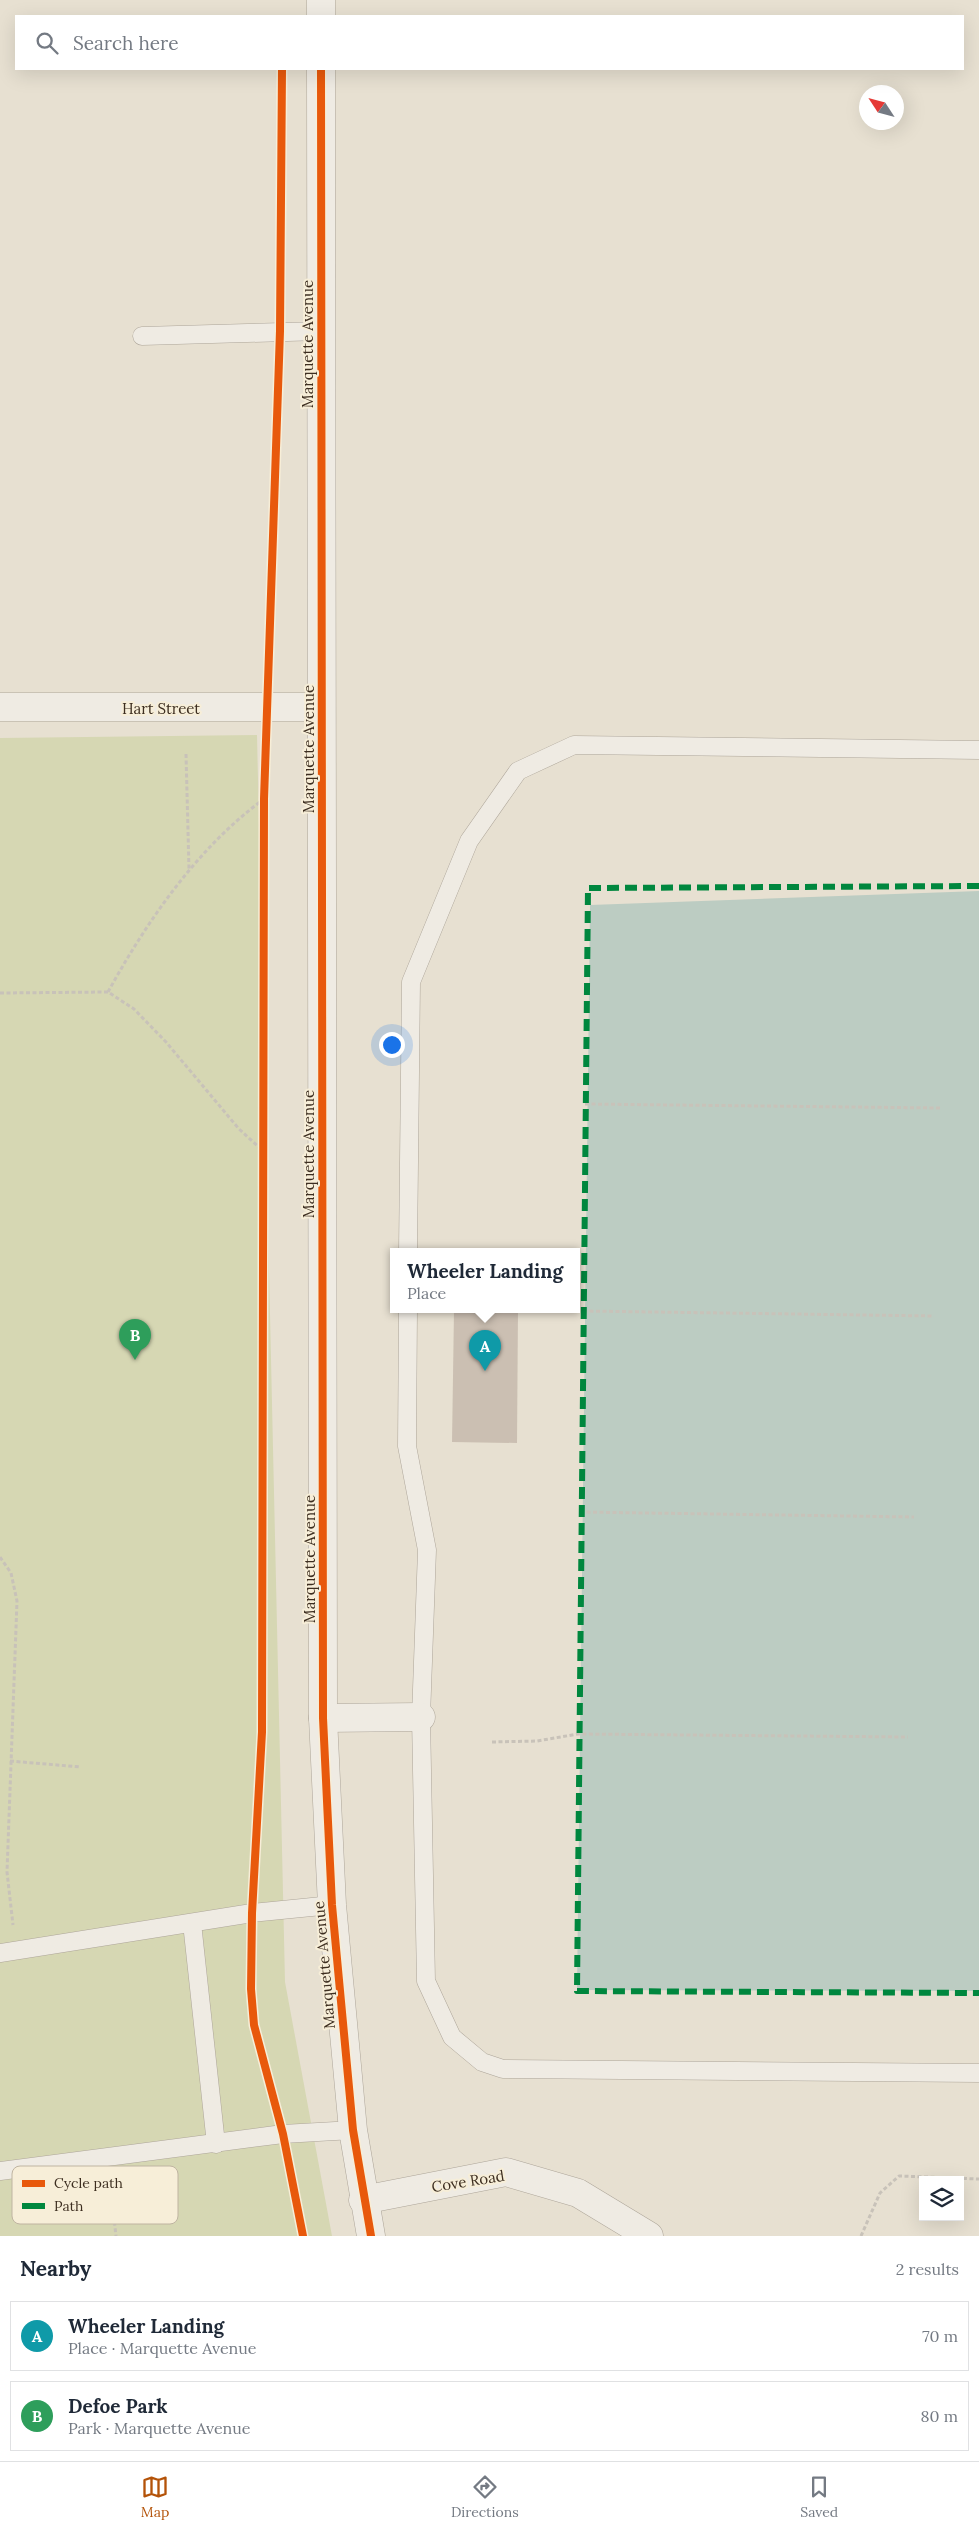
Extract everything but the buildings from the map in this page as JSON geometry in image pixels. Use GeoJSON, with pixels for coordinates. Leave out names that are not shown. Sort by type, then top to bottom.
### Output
{"type":"FeatureCollection","features":[{"type":"Feature","properties":{"kind":"street"},"geometry":{"type":"LineString","coordinates":[[321,0],[321,15]]}},
{"type":"Feature","properties":{"kind":"street","name":"Marquette Avenue"},"geometry":{"type":"LineString","coordinates":[[321,70],[323,1718],[332,1905],[352,2130],[363,2200],[371,2236]]}},
{"type":"Feature","properties":{"kind":"street","name":"Hart Street"},"geometry":{"type":"LineString","coordinates":[[0,707],[321,707]]}},
{"type":"Feature","properties":{"kind":"street"},"geometry":{"type":"LineString","coordinates":[[323,1718],[420,1717]]}},
{"type":"Feature","properties":{"kind":"street","name":"Cove Road"},"geometry":{"type":"LineString","coordinates":[[363,2200],[506,2172],[578,2193],[649,2236]]}},
{"type":"Feature","properties":{"kind":"lane"},"geometry":{"type":"LineString","coordinates":[[142,336],[321,331]]}},
{"type":"Feature","properties":{"kind":"lane"},"geometry":{"type":"LineString","coordinates":[[408,1248],[411,982],[469,841],[518,771],[574,745],[979,750]]}},
{"type":"Feature","properties":{"kind":"lane"},"geometry":{"type":"LineString","coordinates":[[408,1313],[407,1446],[427,1550],[420,1717],[426,1981],[452,2037],[482,2062],[503,2069],[979,2073]]}},
{"type":"Feature","properties":{"kind":"lane"},"geometry":{"type":"LineString","coordinates":[[8,1951],[192,1923],[332,1905]]}},
{"type":"Feature","properties":{"kind":"lane"},"geometry":{"type":"LineString","coordinates":[[192,1923],[216,2144]]}},
{"type":"Feature","properties":{"kind":"lane"},"geometry":{"type":"LineString","coordinates":[[41,2166],[283,2134],[352,2130]]}},
{"type":"Feature","properties":{"kind":"path"},"geometry":{"type":"LineString","coordinates":[[186,754],[189,870]]}},
{"type":"Feature","properties":{"kind":"path"},"geometry":{"type":"LineString","coordinates":[[264,789],[264,808]]}},
{"type":"Feature","properties":{"kind":"path"},"geometry":{"type":"LineString","coordinates":[[108,992],[124,962],[189,870],[243,814],[264,799]]}},
{"type":"Feature","properties":{"kind":"path"},"geometry":{"type":"LineString","coordinates":[[0,993],[108,992],[134,1010],[166,1042],[239,1130],[262,1150]]}},
{"type":"Feature","properties":{"kind":"path"},"geometry":{"type":"LineString","coordinates":[[585,1104],[940,1108]]}},
{"type":"Feature","properties":{"kind":"path"},"geometry":{"type":"LineString","coordinates":[[262,1160],[263,1140]]}},
{"type":"Feature","properties":{"kind":"path"},"geometry":{"type":"LineString","coordinates":[[583,1311],[934,1316]]}},
{"type":"Feature","properties":{"kind":"path"},"geometry":{"type":"LineString","coordinates":[[580,1512],[914,1517]]}},
{"type":"Feature","properties":{"kind":"path"},"geometry":{"type":"LineString","coordinates":[[0,1557],[12,1573],[17,1601],[7,1872],[8,1951]]}},
{"type":"Feature","properties":{"kind":"path"},"geometry":{"type":"LineString","coordinates":[[492,1742],[537,1741],[578,1734],[908,1737]]}},
{"type":"Feature","properties":{"kind":"path"},"geometry":{"type":"LineString","coordinates":[[10,1761],[81,1767]]}},
{"type":"Feature","properties":{"kind":"path"},"geometry":{"type":"LineString","coordinates":[[107,2158],[108,2166]]}},
{"type":"Feature","properties":{"kind":"path"},"geometry":{"type":"LineString","coordinates":[[861,2236],[880,2193],[899,2176],[979,2179]]}},
{"type":"Feature","properties":{"kind":"green space"},"geometry":{"type":"Polygon","coordinates":[[[257,735],[285,1982],[332,2236],[0,2236],[0,738],[257,735]]]}},
{"type":"Feature","properties":{"kind":"shaded area"},"geometry":{"type":"Polygon","coordinates":[[[979,891],[979,1991],[577,1990],[590,905],[979,891]]]}},
{"type":"Feature","properties":{"kind":"marked path"},"geometry":{"type":"LineString","coordinates":[[979,886],[588,888],[577,1991],[979,1993]]}},
{"type":"Feature","properties":{"kind":"cycle path"},"geometry":{"type":"LineString","coordinates":[[282,70],[280,331],[264,799],[262,1732],[252,1913],[251,1989],[254,2025],[283,2134],[303,2236]]}},
{"type":"Feature","properties":{"kind":"cycle path"},"geometry":{"type":"LineString","coordinates":[[321,70],[323,1718],[332,1905],[353,2130],[371,2236]]}},
{"type":"Feature","properties":{"kind":"place","name":"Defoe Park"},"geometry":{"type":"Point","coordinates":[135,1360]}},
{"type":"Feature","properties":{"kind":"place","name":"Wheeler Landing"},"geometry":{"type":"Point","coordinates":[485,1371]}}]}
